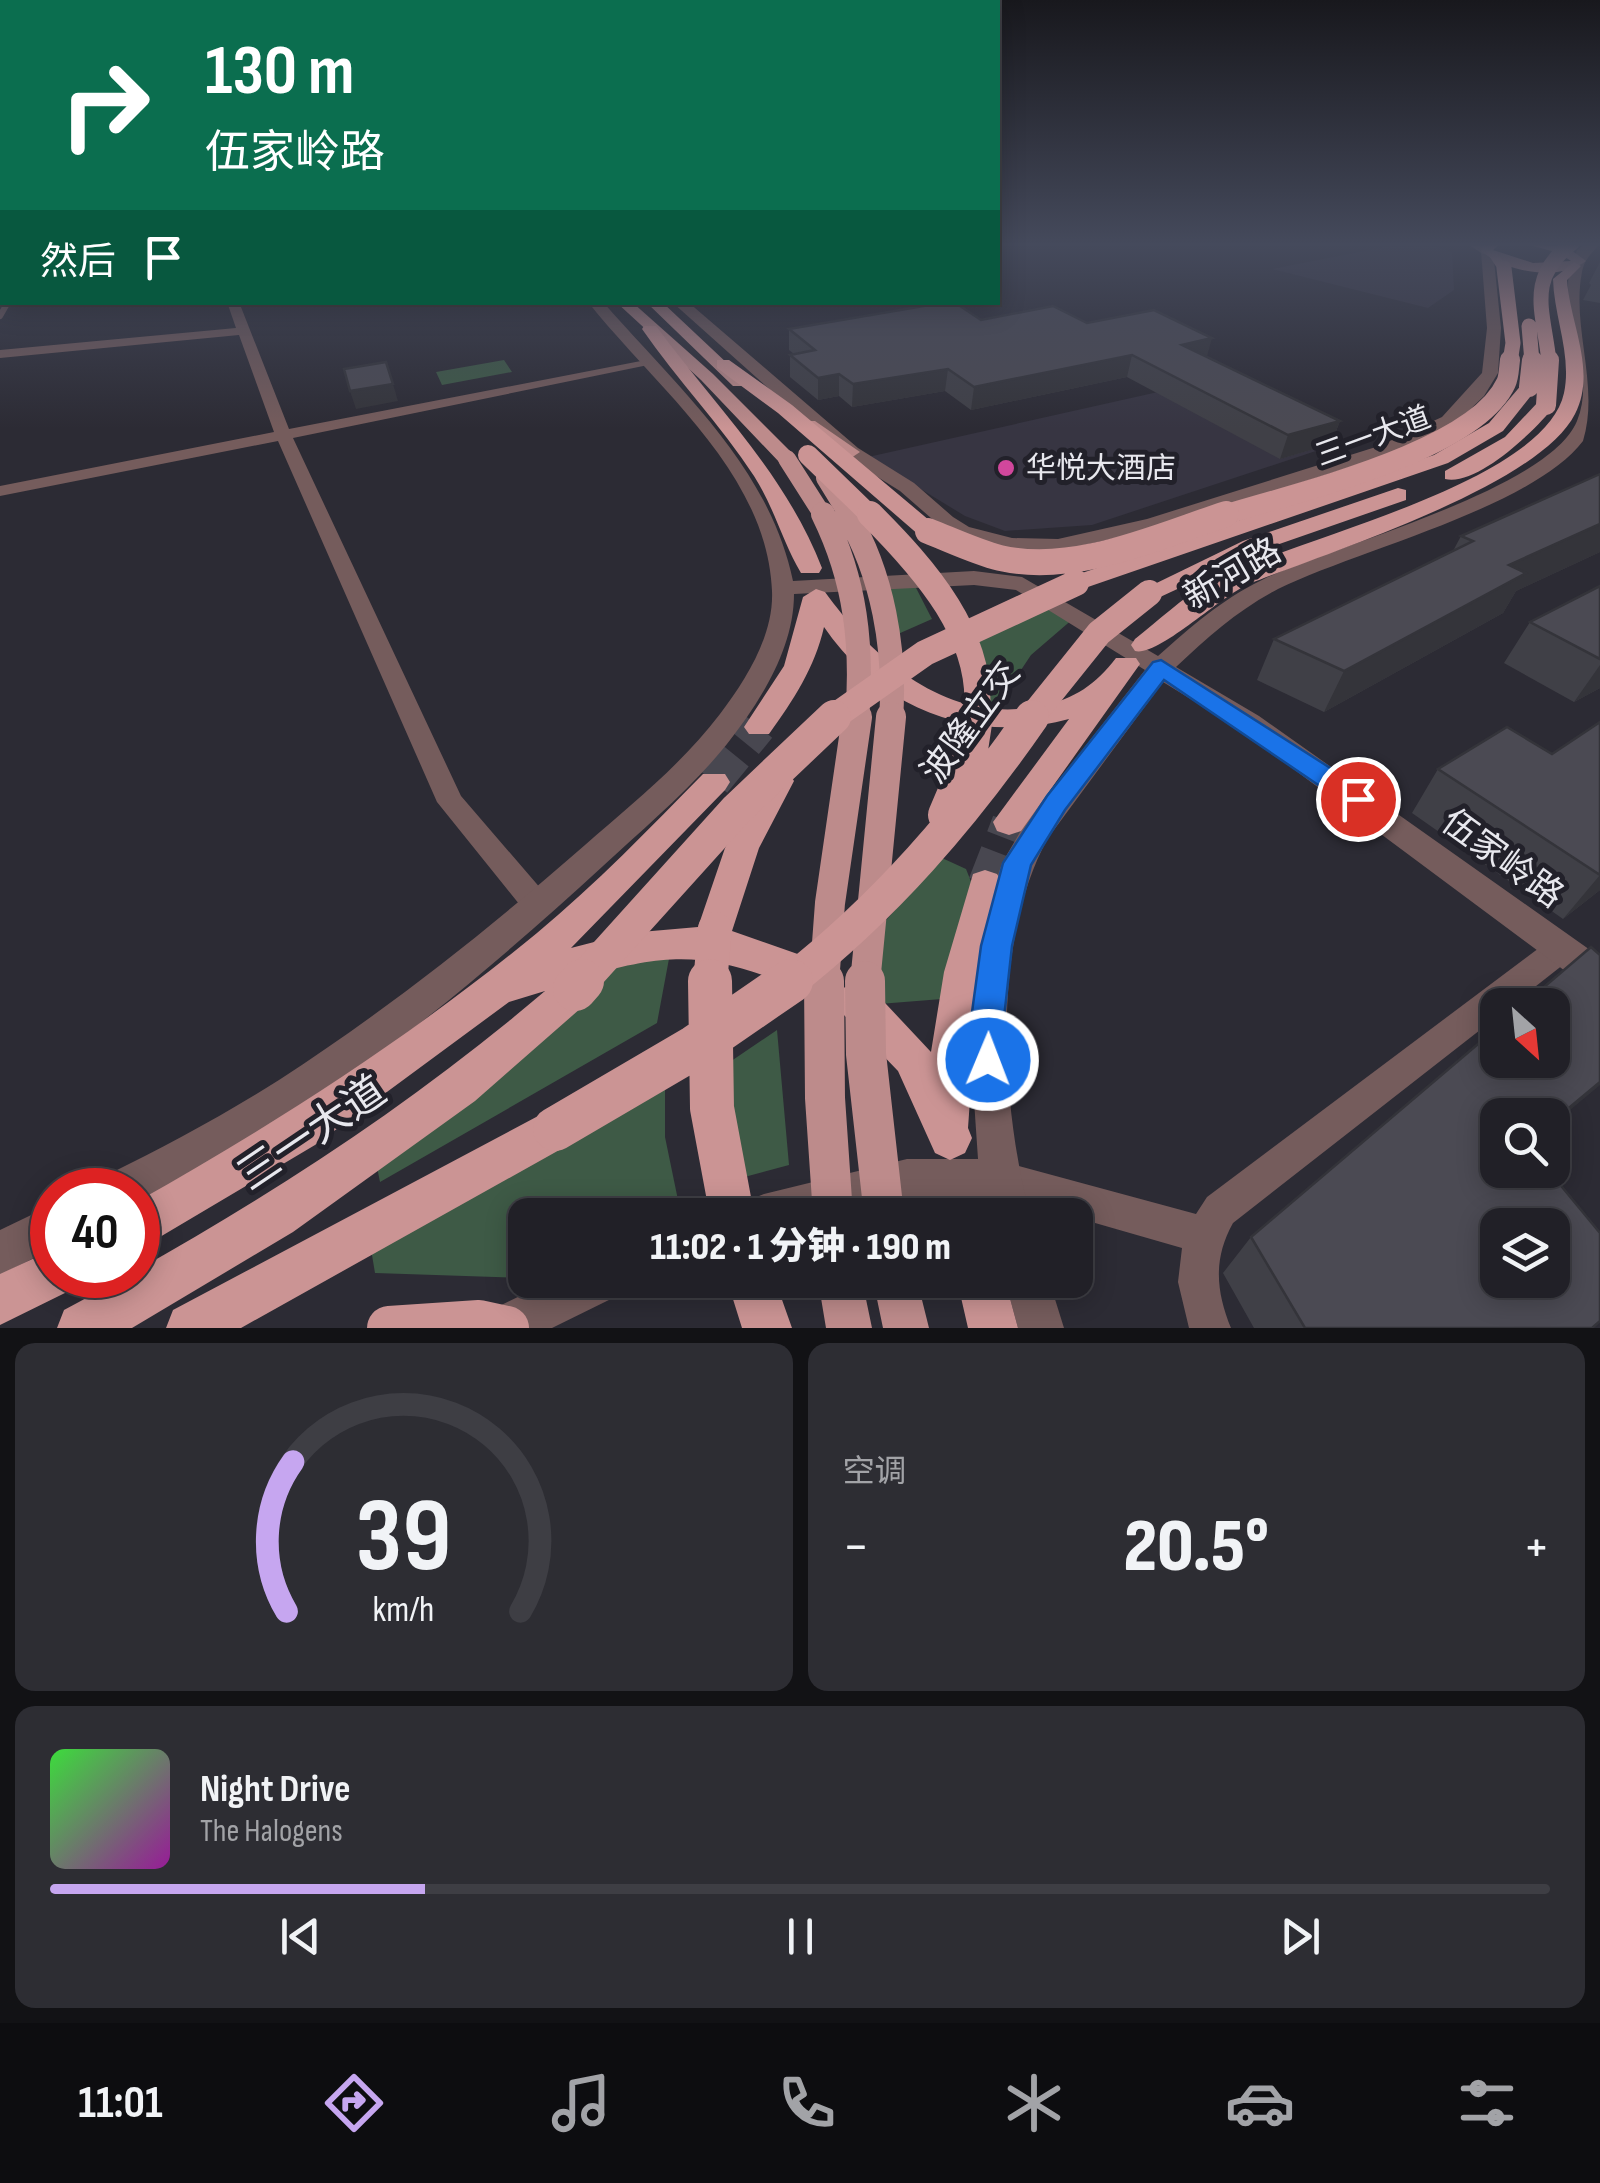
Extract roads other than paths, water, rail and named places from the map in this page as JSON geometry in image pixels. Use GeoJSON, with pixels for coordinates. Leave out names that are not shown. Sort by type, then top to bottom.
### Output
{"type":"FeatureCollection","features":[{"type":"Feature","properties":{"kind":"highway"},"geometry":{"type":"LineString","coordinates":[[1503,305],[1512,344],[1504,387],[1512,412]]}},
{"type":"Feature","properties":{"kind":"highway","name":"三一大道"},"geometry":{"type":"LineString","coordinates":[[1076,583],[1374,484],[1441,459],[1480,438],[1512,412],[1529,388],[1532,372],[1526,305]]}},
{"type":"Feature","properties":{"kind":"highway","name":"三一大道"},"geometry":{"type":"LineString","coordinates":[[1150,592],[1250,546],[1437,481],[1505,445],[1546,405],[1553,369],[1544,305]]}},
{"type":"Feature","properties":{"kind":"highway"},"geometry":{"type":"LineString","coordinates":[[1563,305],[1575,371],[1592,398]]}},
{"type":"Feature","properties":{"kind":"highway"},"geometry":{"type":"LineString","coordinates":[[650,329],[686,382],[764,469],[799,531],[810,568]]}},
{"type":"Feature","properties":{"kind":"highway"},"geometry":{"type":"LineString","coordinates":[[722,364],[785,409],[928,531],[1000,558],[1066,560],[1142,542],[1424,450],[1480,438]]}},
{"type":"Feature","properties":{"kind":"highway"},"geometry":{"type":"LineString","coordinates":[[1424,450],[1474,421],[1504,387]]}},
{"type":"Feature","properties":{"kind":"highway"},"geometry":{"type":"LineString","coordinates":[[1534,420],[1592,398]]}},
{"type":"Feature","properties":{"kind":"highway"},"geometry":{"type":"LineString","coordinates":[[759,726],[793,684],[813,621],[816,598],[856,654],[900,689],[928,704],[1008,720],[1068,710],[1105,691],[1216,589],[1494,475],[1539,446],[1592,398]]}},
{"type":"Feature","properties":{"kind":"highway"},"geometry":{"type":"LineString","coordinates":[[1494,475],[1505,445]]}},
{"type":"Feature","properties":{"kind":"highway"},"geometry":{"type":"LineString","coordinates":[[798,457],[931,576],[958,616],[974,672],[976,722],[969,763],[948,810],[905,880]]}},
{"type":"Feature","properties":{"kind":"highway","name":"波隆立交"},"geometry":{"type":"LineString","coordinates":[[575,989],[702,847],[843,708],[928,651],[1076,583]]}},
{"type":"Feature","properties":{"kind":"highway","name":"波隆立交"},"geometry":{"type":"LineString","coordinates":[[191,1328],[653,1074],[783,988],[905,880],[982,787],[1074,658],[1116,615],[1150,592]]}},
{"type":"Feature","properties":{"kind":"highway"},"geometry":{"type":"LineString","coordinates":[[1009,822],[1105,691]]}},
{"type":"Feature","properties":{"kind":"highway"},"geometry":{"type":"LineString","coordinates":[[727,1198],[706,1074],[706,1000],[715,929],[742,848],[798,750]]}},
{"type":"Feature","properties":{"kind":"highway"},"geometry":{"type":"LineString","coordinates":[[160,1214],[293,1135],[390,1070],[492,992],[555,940],[714,782]]}},
{"type":"Feature","properties":{"kind":"highway"},"geometry":{"type":"LineString","coordinates":[[492,992],[587,960],[680,941],[730,944],[765,952],[856,1000],[892,1031],[929,1087],[950,1138],[950,1041],[956,997],[985,884]]}},
{"type":"Feature","properties":{"kind":"highway","name":"三一大道"},"geometry":{"type":"LineString","coordinates":[[82,1328],[292,1209],[500,1058],[575,989]]}},
{"type":"Feature","properties":{"kind":"highway"},"geometry":{"type":"LineString","coordinates":[[0,1300],[30,1285]]}},
{"type":"Feature","properties":{"kind":"highway"},"geometry":{"type":"LineString","coordinates":[[758,1298],[768,1328]]}},
{"type":"Feature","properties":{"kind":"highway"},"geometry":{"type":"LineString","coordinates":[[986,1298],[993,1328]]}},
{"type":"Feature","properties":{"kind":"highway"},"geometry":{"type":"LineString","coordinates":[[389,1328],[479,1322],[505,1328]]}},
{"type":"Feature","properties":{"kind":"main road"},"geometry":{"type":"LineString","coordinates":[[627,305],[798,457]]}},
{"type":"Feature","properties":{"kind":"main road"},"geometry":{"type":"LineString","coordinates":[[655,305],[722,364],[798,457],[833,528],[860,616],[865,664],[830,901],[822,1007],[831,1198]]}},
{"type":"Feature","properties":{"kind":"main road"},"geometry":{"type":"LineString","coordinates":[[785,409],[851,452]]}},
{"type":"Feature","properties":{"kind":"main road","name":"波隆立交"},"geometry":{"type":"LineString","coordinates":[[798,457],[861,531],[884,597],[891,635],[891,733],[865,961],[869,1081],[882,1198]]}},
{"type":"Feature","properties":{"kind":"main road"},"geometry":{"type":"LineString","coordinates":[[843,1298],[849,1328]]}},
{"type":"Feature","properties":{"kind":"main road"},"geometry":{"type":"LineString","coordinates":[[900,1298],[906,1328]]}},
{"type":"Feature","properties":{"kind":"street"},"geometry":{"type":"LineString","coordinates":[[235,305],[282,433],[450,802],[538,906]]}},
{"type":"Feature","properties":{"kind":"street"},"geometry":{"type":"LineString","coordinates":[[160,1169],[293,1094],[451,978],[538,906],[665,791],[730,720],[769,652],[781,619],[783,588],[754,495],[706,430],[597,305]]}},
{"type":"Feature","properties":{"kind":"street"},"geometry":{"type":"LineString","coordinates":[[682,305],[851,452],[907,487],[962,531],[1012,544],[1058,545],[1112,536],[1385,450],[1448,420],[1478,392],[1490,373],[1493,305]]}},
{"type":"Feature","properties":{"kind":"street"},"geometry":{"type":"LineString","coordinates":[[1578,305],[1592,398]]}},
{"type":"Feature","properties":{"kind":"street"},"geometry":{"type":"LineString","coordinates":[[0,354],[243,330]]}},
{"type":"Feature","properties":{"kind":"street"},"geometry":{"type":"LineString","coordinates":[[0,491],[646,364]]}},
{"type":"Feature","properties":{"kind":"street","name":"新河路"},"geometry":{"type":"LineString","coordinates":[[1004,1197],[986,1027],[1004,905],[1018,863],[1143,659],[1273,583],[1537,473],[1578,439],[1592,398]]}},
{"type":"Feature","properties":{"kind":"street"},"geometry":{"type":"LineString","coordinates":[[783,588],[1008,580],[1012,544]]}},
{"type":"Feature","properties":{"kind":"street","name":"伍家岭路"},"geometry":{"type":"LineString","coordinates":[[1008,580],[1035,591],[1327,776],[1600,977]]}},
{"type":"Feature","properties":{"kind":"street"},"geometry":{"type":"LineString","coordinates":[[1210,1328],[1196,1292],[1196,1264],[1203,1236],[1220,1210],[1562,948]]}},
{"type":"Feature","properties":{"kind":"street"},"geometry":{"type":"LineString","coordinates":[[833,1198],[907,1180],[1203,1236]]}},
{"type":"Feature","properties":{"kind":"street"},"geometry":{"type":"LineString","coordinates":[[0,1253],[30,1237]]}},
{"type":"Feature","properties":{"kind":"street"},"geometry":{"type":"LineString","coordinates":[[505,1328],[565,1298]]}},
{"type":"Feature","properties":{"kind":"street"},"geometry":{"type":"LineString","coordinates":[[1032,1298],[1041,1328]]}},
{"type":"Feature","properties":{"kind":"tunnel"},"geometry":{"type":"LineString","coordinates":[[714,782],[759,727]]}},
{"type":"Feature","properties":{"kind":"tunnel"},"geometry":{"type":"LineString","coordinates":[[985,884],[1009,822]]}},
{"type":"Feature","properties":{"kind":"tunnel"},"geometry":{"type":"LineString","coordinates":[[955,1163],[962,1198]]}},
{"type":"Feature","properties":{"kind":"place","name":"华悦大酒店"},"geometry":{"type":"Point","coordinates":[1006,468]}}]}
